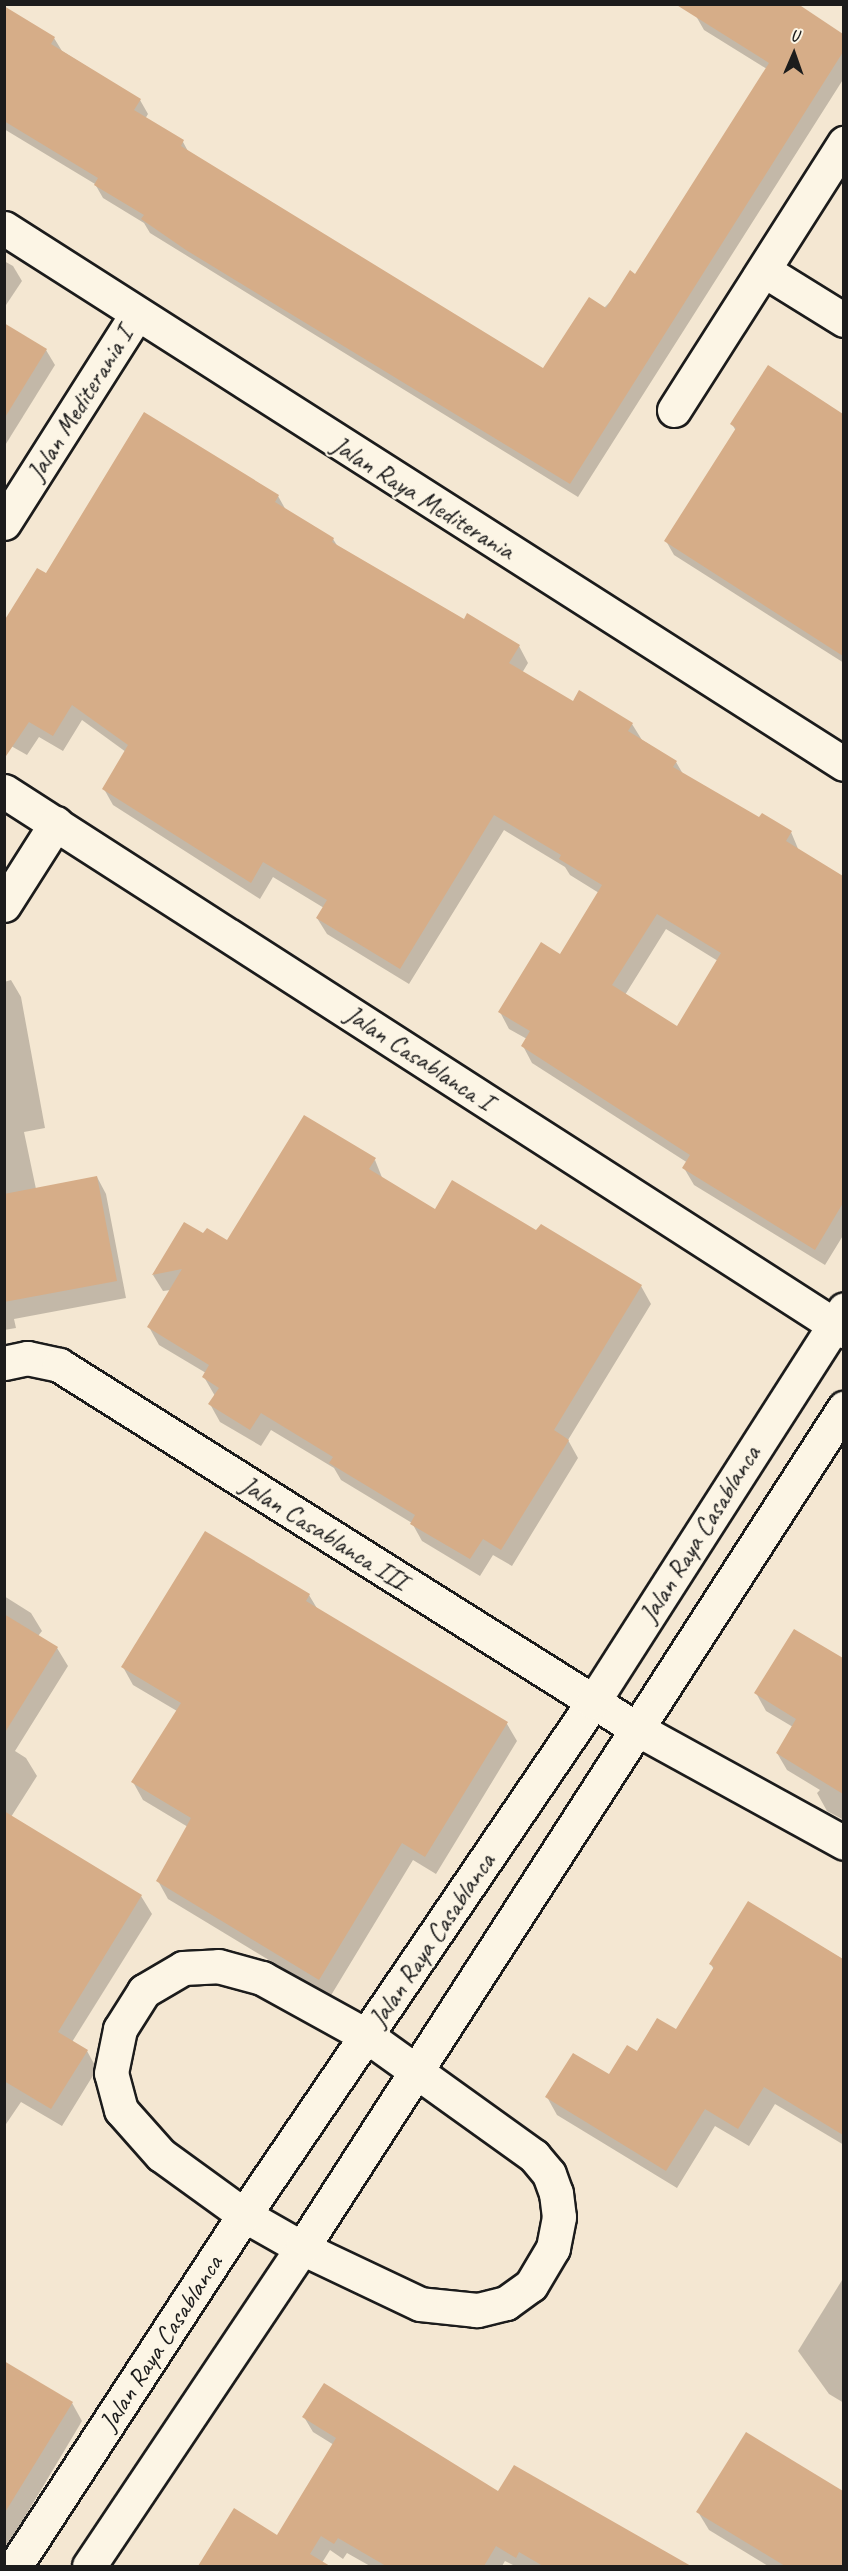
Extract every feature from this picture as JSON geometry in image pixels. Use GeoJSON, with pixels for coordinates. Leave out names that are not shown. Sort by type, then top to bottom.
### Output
{"type":"FeatureCollection","features":[{"type":"Feature","properties":{"kind":"street"},"geometry":{"type":"LineString","coordinates":[[674,410],[765,270],[843,143]]}},
{"type":"Feature","properties":{"kind":"street","name":"Jalan Raya Mediterania"},"geometry":{"type":"LineString","coordinates":[[4,228],[136,315],[843,764]]}},
{"type":"Feature","properties":{"kind":"street"},"geometry":{"type":"LineString","coordinates":[[765,270],[843,320]]}},
{"type":"Feature","properties":{"kind":"street","name":"Jalan Mediterania I"},"geometry":{"type":"LineString","coordinates":[[4,523],[136,315]]}},
{"type":"Feature","properties":{"kind":"street","name":"Jalan Casablanca I"},"geometry":{"type":"LineString","coordinates":[[4,791],[840,1322]]}},
{"type":"Feature","properties":{"kind":"street"},"geometry":{"type":"LineString","coordinates":[[4,904],[56,823]]}},
{"type":"Feature","properties":{"kind":"street","name":"Jalan Raya Casablanca"},"geometry":{"type":"LineString","coordinates":[[15,2566],[244,2215],[593,1702],[840,1322]]}},
{"type":"Feature","properties":{"kind":"street","name":"Jalan Casablanca III"},"geometry":{"type":"LineString","coordinates":[[4,1363],[27,1358],[59,1365],[637,1729],[843,1843]]}},
{"type":"Feature","properties":{"kind":"street","name":"Jalan Raya Casablanca"},"geometry":{"type":"LineString","coordinates":[[89,2566],[302,2248],[415,2067],[637,1729],[843,1408]]}},
{"type":"Feature","properties":{"kind":"street"},"geometry":{"type":"LineString","coordinates":[[218,1966],[262,1978],[367,2036],[415,2067],[534,2156],[549,2174],[556,2193],[559,2217],[553,2248],[531,2285],[506,2303],[477,2310],[450,2310],[420,2304],[302,2248],[244,2215],[161,2156],[121,2110],[111,2073],[120,2029],[144,1991],[183,1968],[218,1966]]}},
{"type":"Feature","properties":{"kind":"building"},"geometry":{"type":"Polygon","coordinates":[[[675,4],[798,4],[843,34],[843,52],[570,484],[186,250],[141,219],[144,215],[94,185],[98,178],[4,121],[4,6],[55,37],[51,44],[141,99],[134,110],[184,140],[181,146],[543,368],[589,297],[606,308],[630,270],[635,274],[769,63],[675,4]]]}},
{"type":"Feature","properties":{"kind":"building"},"geometry":{"type":"Polygon","coordinates":[[[4,323],[47,349],[4,419],[4,323]]]}},
{"type":"Feature","properties":{"kind":"building"},"geometry":{"type":"Polygon","coordinates":[[[768,365],[843,414],[843,656],[664,541],[736,428],[730,424],[768,365]]]}},
{"type":"Feature","properties":{"kind":"building"},"geometry":{"type":"Polygon","coordinates":[[[144,412],[279,495],[275,502],[334,538],[332,542],[464,619],[467,613],[520,645],[509,663],[573,701],[579,690],[633,723],[628,731],[677,761],[673,767],[759,817],[762,813],[792,831],[786,841],[843,876],[843,1203],[815,1250],[682,1168],[690,1155],[521,1046],[530,1031],[498,1012],[541,942],[560,954],[602,885],[559,859],[561,855],[494,815],[400,969],[316,918],[327,900],[263,862],[251,883],[102,789],[128,745],[72,705],[53,736],[29,722],[4,759],[4,621],[37,568],[46,573],[144,412]],[[657,914],[612,985],[677,1026],[721,953],[657,914]]]}},
{"type":"Feature","properties":{"kind":"building"},"geometry":{"type":"Polygon","coordinates":[[[304,1115],[376,1158],[369,1169],[435,1209],[452,1180],[536,1230],[541,1224],[642,1285],[554,1430],[569,1440],[501,1550],[483,1539],[470,1559],[410,1524],[415,1515],[329,1463],[333,1457],[261,1413],[250,1430],[208,1404],[219,1388],[202,1377],[209,1365],[147,1327],[182,1269],[152,1275],[184,1222],[203,1233],[207,1228],[227,1240],[304,1115]]]}},
{"type":"Feature","properties":{"kind":"building"},"geometry":{"type":"Polygon","coordinates":[[[97,1176],[117,1281],[4,1302],[4,1194],[97,1176]]]}},
{"type":"Feature","properties":{"kind":"building"},"geometry":{"type":"Polygon","coordinates":[[[205,1531],[310,1594],[306,1601],[508,1722],[425,1857],[402,1843],[319,1980],[156,1881],[191,1818],[131,1782],[181,1703],[121,1667],[205,1531]]]}},
{"type":"Feature","properties":{"kind":"building"},"geometry":{"type":"Polygon","coordinates":[[[4,1614],[58,1647],[4,1734],[4,1614]]]}},
{"type":"Feature","properties":{"kind":"building"},"geometry":{"type":"Polygon","coordinates":[[[794,1629],[843,1658],[843,1794],[776,1753],[796,1719],[754,1693],[794,1629]]]}},
{"type":"Feature","properties":{"kind":"building"},"geometry":{"type":"Polygon","coordinates":[[[4,1811],[142,1895],[58,2032],[88,2050],[51,2109],[4,2081],[4,1811]]]}},
{"type":"Feature","properties":{"kind":"building"},"geometry":{"type":"Polygon","coordinates":[[[748,1901],[843,1959],[843,2135],[764,2087],[738,2129],[705,2109],[666,2171],[545,2097],[573,2053],[609,2074],[627,2045],[637,2051],[657,2018],[676,2029],[714,1967],[709,1964],[748,1901]]]}},
{"type":"Feature","properties":{"kind":"building"},"geometry":{"type":"Polygon","coordinates":[[[4,2361],[73,2402],[4,2514],[4,2361]]]}},
{"type":"Feature","properties":{"kind":"building"},"geometry":{"type":"Polygon","coordinates":[[[324,2383],[498,2491],[514,2465],[691,2566],[543,2566],[519,2552],[516,2558],[496,2546],[484,2566],[386,2566],[338,2538],[334,2544],[321,2536],[310,2554],[330,2566],[198,2566],[234,2508],[277,2535],[336,2438],[302,2417],[324,2383]]]}},
{"type":"Feature","properties":{"kind":"building"},"geometry":{"type":"Polygon","coordinates":[[[746,2432],[843,2491],[843,2566],[785,2566],[696,2512],[746,2432]]]}}]}
